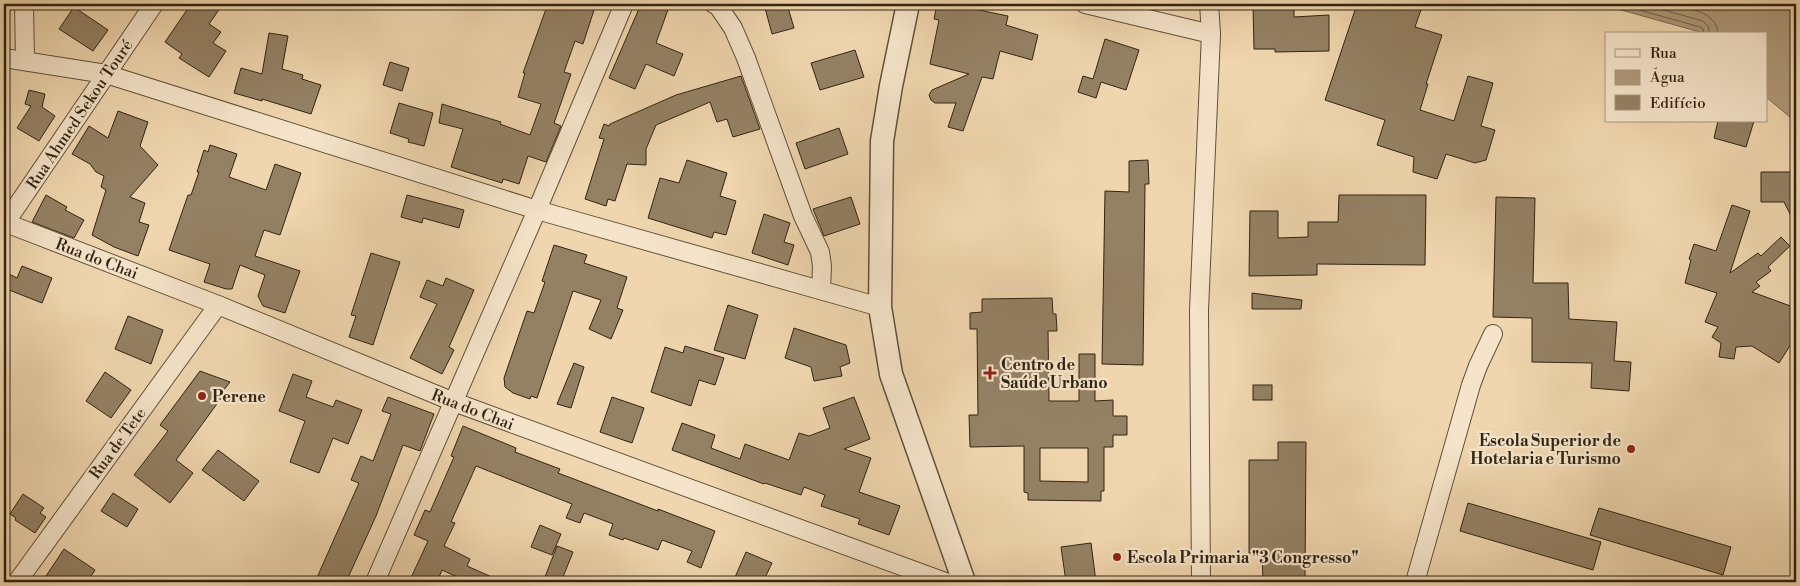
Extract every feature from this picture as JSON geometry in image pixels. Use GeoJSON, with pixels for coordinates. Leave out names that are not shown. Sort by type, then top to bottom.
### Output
{"type":"FeatureCollection","features":[{"type":"Feature","properties":{"kind":"street"},"geometry":{"type":"LineString","coordinates":[[24,4],[25,60]]}},
{"type":"Feature","properties":{"kind":"street","name":"Rua Ahmed Sekou Touré"},"geometry":{"type":"LineString","coordinates":[[5,224],[154,4]]}},
{"type":"Feature","properties":{"kind":"street"},"geometry":{"type":"LineString","coordinates":[[376,582],[624,4]]}},
{"type":"Feature","properties":{"kind":"street"},"geometry":{"type":"LineString","coordinates":[[714,4],[718,6],[733,28],[746,58],[803,216],[820,252],[822,266],[821,290]]}},
{"type":"Feature","properties":{"kind":"street"},"geometry":{"type":"LineString","coordinates":[[908,4],[882,141],[880,307],[891,374],[964,582]]}},
{"type":"Feature","properties":{"kind":"street"},"geometry":{"type":"LineString","coordinates":[[1085,4],[1211,34]]}},
{"type":"Feature","properties":{"kind":"street"},"geometry":{"type":"LineString","coordinates":[[1201,582],[1199,310],[1211,34],[1210,4]]}},
{"type":"Feature","properties":{"kind":"street"},"geometry":{"type":"LineString","coordinates":[[4,58],[106,74],[537,210],[880,307]]}},
{"type":"Feature","properties":{"kind":"street","name":"Rua do Chai"},"geometry":{"type":"LineString","coordinates":[[5,224],[218,305],[454,402],[945,582]]}},
{"type":"Feature","properties":{"kind":"street","name":"Rua de Tete"},"geometry":{"type":"LineString","coordinates":[[17,582],[218,305]]}},
{"type":"Feature","properties":{"kind":"street"},"geometry":{"type":"LineString","coordinates":[[1415,582],[1471,384],[1493,334]]}},
{"type":"Feature","properties":{"kind":"water"},"geometry":{"type":"Polygon","coordinates":[[[1600,4],[1796,4],[1796,122],[1768,99],[1768,32],[1700,32],[1600,4]]]}},
{"type":"Feature","properties":{"kind":"building"},"geometry":{"type":"Polygon","coordinates":[[[191,4],[223,4],[209,24],[221,32],[213,43],[226,51],[209,77],[179,58],[182,54],[165,42],[191,4]]]}},
{"type":"Feature","properties":{"kind":"building"},"geometry":{"type":"Polygon","coordinates":[[[641,4],[670,4],[656,43],[683,54],[674,76],[646,64],[635,89],[609,78],[641,4]]]}},
{"type":"Feature","properties":{"kind":"building"},"geometry":{"type":"Polygon","coordinates":[[[787,4],[794,28],[772,34],[765,8],[787,4]]]}},
{"type":"Feature","properties":{"kind":"building"},"geometry":{"type":"Polygon","coordinates":[[[937,4],[980,6],[979,10],[1008,16],[1006,25],[1038,35],[1032,60],[1000,51],[993,79],[982,77],[963,131],[948,127],[956,103],[935,103],[929,95],[932,90],[969,74],[930,64],[939,20],[934,19],[937,4]]]}},
{"type":"Feature","properties":{"kind":"building"},"geometry":{"type":"Polygon","coordinates":[[[1253,4],[1294,4],[1294,17],[1329,15],[1329,51],[1275,52],[1275,49],[1254,49],[1253,4]]]}},
{"type":"Feature","properties":{"kind":"building"},"geometry":{"type":"Polygon","coordinates":[[[1357,4],[1423,4],[1415,27],[1442,35],[1426,84],[1428,84],[1420,110],[1454,121],[1468,76],[1493,83],[1481,126],[1495,130],[1486,160],[1475,163],[1446,154],[1437,179],[1413,172],[1414,157],[1377,145],[1385,120],[1325,100],[1357,4]]]}},
{"type":"Feature","properties":{"kind":"building"},"geometry":{"type":"Polygon","coordinates":[[[74,7],[108,30],[93,51],[59,29],[74,7]]]}},
{"type":"Feature","properties":{"kind":"building"},"geometry":{"type":"Polygon","coordinates":[[[595,7],[583,44],[575,41],[564,72],[571,74],[554,123],[561,126],[546,162],[528,156],[519,184],[503,179],[502,183],[451,167],[463,129],[439,123],[442,104],[501,122],[500,124],[530,135],[541,104],[518,97],[525,73],[523,73],[546,9],[595,7]]]}},
{"type":"Feature","properties":{"kind":"building"},"geometry":{"type":"Polygon","coordinates":[[[269,33],[288,36],[282,69],[303,75],[302,79],[321,85],[311,114],[262,99],[262,101],[234,93],[241,68],[262,74],[269,33]]]}},
{"type":"Feature","properties":{"kind":"building"},"geometry":{"type":"Polygon","coordinates":[[[1105,39],[1139,50],[1126,90],[1101,82],[1096,98],[1078,92],[1083,76],[1093,79],[1105,39]]]}},
{"type":"Feature","properties":{"kind":"building"},"geometry":{"type":"Polygon","coordinates":[[[855,50],[864,77],[820,90],[811,63],[855,50]]]}},
{"type":"Feature","properties":{"kind":"building"},"geometry":{"type":"Polygon","coordinates":[[[390,62],[409,68],[402,91],[383,85],[390,62]]]}},
{"type":"Feature","properties":{"kind":"building"},"geometry":{"type":"Polygon","coordinates":[[[741,76],[760,129],[733,137],[727,119],[717,122],[710,102],[656,125],[646,149],[646,165],[627,164],[615,201],[608,199],[606,206],[585,199],[604,139],[599,138],[604,124],[609,126],[676,95],[741,76]]]}},
{"type":"Feature","properties":{"kind":"building"},"geometry":{"type":"Polygon","coordinates":[[[29,90],[45,94],[42,107],[55,116],[39,141],[17,128],[31,106],[25,104],[29,90]]]}},
{"type":"Feature","properties":{"kind":"building"},"geometry":{"type":"Polygon","coordinates":[[[399,103],[433,113],[424,146],[408,142],[409,139],[390,133],[399,103]]]}},
{"type":"Feature","properties":{"kind":"building"},"geometry":{"type":"Polygon","coordinates":[[[118,111],[148,122],[140,146],[158,165],[130,197],[145,203],[139,222],[149,225],[138,256],[114,247],[92,235],[106,190],[101,187],[104,176],[96,172],[90,164],[72,154],[89,126],[108,138],[118,111]]]}},
{"type":"Feature","properties":{"kind":"building"},"geometry":{"type":"Polygon","coordinates":[[[1718,122],[1754,122],[1746,147],[1714,138],[1718,122]]]}},
{"type":"Feature","properties":{"kind":"building"},"geometry":{"type":"Polygon","coordinates":[[[839,128],[848,154],[805,169],[796,143],[839,128]]]}},
{"type":"Feature","properties":{"kind":"building"},"geometry":{"type":"Polygon","coordinates":[[[210,145],[237,154],[229,177],[266,190],[275,164],[301,173],[280,235],[264,230],[255,256],[300,271],[285,313],[263,306],[258,296],[265,275],[240,265],[232,289],[226,289],[204,282],[210,264],[169,250],[188,195],[191,195],[204,150],[208,152],[210,145]]]}},
{"type":"Feature","properties":{"kind":"building"},"geometry":{"type":"Polygon","coordinates":[[[687,160],[727,173],[720,196],[736,201],[726,235],[714,232],[712,238],[648,218],[660,178],[679,183],[687,160]]]}},
{"type":"Feature","properties":{"kind":"building"},"geometry":{"type":"Polygon","coordinates":[[[1148,160],[1149,184],[1145,184],[1143,365],[1102,364],[1105,191],[1129,192],[1129,161],[1148,160]]]}},
{"type":"Feature","properties":{"kind":"building"},"geometry":{"type":"Polygon","coordinates":[[[1761,172],[1796,172],[1796,226],[1784,202],[1761,202],[1761,172]]]}},
{"type":"Feature","properties":{"kind":"building"},"geometry":{"type":"Polygon","coordinates":[[[46,195],[67,207],[65,210],[84,220],[74,238],[32,222],[46,195]]]}},
{"type":"Feature","properties":{"kind":"building"},"geometry":{"type":"Polygon","coordinates":[[[407,195],[464,210],[459,228],[423,218],[422,223],[401,217],[407,195]]]}},
{"type":"Feature","properties":{"kind":"building"},"geometry":{"type":"Polygon","coordinates":[[[1339,195],[1426,195],[1425,265],[1317,264],[1317,275],[1249,276],[1250,211],[1278,211],[1278,238],[1308,237],[1308,222],[1338,222],[1339,195]]]}},
{"type":"Feature","properties":{"kind":"building"},"geometry":{"type":"Polygon","coordinates":[[[851,197],[860,224],[824,236],[813,209],[851,197]]]}},
{"type":"Feature","properties":{"kind":"building"},"geometry":{"type":"Polygon","coordinates":[[[1496,197],[1535,198],[1533,283],[1568,283],[1569,319],[1617,322],[1614,361],[1631,362],[1629,391],[1591,388],[1592,363],[1532,362],[1532,318],[1493,317],[1496,197]]]}},
{"type":"Feature","properties":{"kind":"building"},"geometry":{"type":"Polygon","coordinates":[[[1732,205],[1750,211],[1730,273],[1758,253],[1761,256],[1781,237],[1790,246],[1768,267],[1771,271],[1756,282],[1760,286],[1752,292],[1796,308],[1791,344],[1779,363],[1752,346],[1736,347],[1734,359],[1719,357],[1721,343],[1712,337],[1718,327],[1705,322],[1717,293],[1685,283],[1694,244],[1716,251],[1732,205]]]}},
{"type":"Feature","properties":{"kind":"building"},"geometry":{"type":"Polygon","coordinates":[[[764,214],[790,223],[784,242],[794,245],[788,265],[752,253],[764,214]]]}},
{"type":"Feature","properties":{"kind":"building"},"geometry":{"type":"Polygon","coordinates":[[[554,245],[587,255],[584,263],[627,277],[617,308],[623,310],[611,339],[589,329],[601,300],[573,291],[537,398],[531,396],[530,399],[513,393],[505,387],[504,378],[527,311],[534,313],[545,282],[542,281],[554,245]]]}},
{"type":"Feature","properties":{"kind":"building"},"geometry":{"type":"Polygon","coordinates":[[[371,253],[400,262],[373,345],[349,337],[356,316],[351,315],[371,253]]]}},
{"type":"Feature","properties":{"kind":"building"},"geometry":{"type":"Polygon","coordinates":[[[22,266],[52,278],[42,303],[4,288],[9,274],[17,278],[22,266]]]}},
{"type":"Feature","properties":{"kind":"building"},"geometry":{"type":"Polygon","coordinates":[[[446,278],[474,290],[449,347],[454,350],[442,374],[410,358],[437,304],[420,297],[427,280],[443,286],[446,278]]]}},
{"type":"Feature","properties":{"kind":"building"},"geometry":{"type":"Polygon","coordinates":[[[1252,293],[1302,300],[1301,309],[1252,309],[1252,293]]]}},
{"type":"Feature","properties":{"kind":"building","name":"Centro de Saúde Urbano"},"geometry":{"type":"Polygon","coordinates":[[[1052,298],[1053,314],[1056,314],[1057,331],[1048,331],[1049,401],[1079,401],[1079,354],[1095,354],[1095,401],[1113,400],[1113,416],[1127,416],[1127,435],[1113,435],[1113,447],[1104,447],[1104,491],[1101,491],[1101,501],[1028,500],[1028,493],[1024,492],[1024,446],[970,447],[969,415],[978,415],[977,329],[970,329],[970,313],[982,312],[982,299],[1052,298]],[[1040,448],[1040,481],[1088,482],[1088,448],[1040,448]]]}},
{"type":"Feature","properties":{"kind":"building"},"geometry":{"type":"Polygon","coordinates":[[[728,305],[758,315],[745,359],[714,350],[728,305]]]}},
{"type":"Feature","properties":{"kind":"building"},"geometry":{"type":"Polygon","coordinates":[[[128,316],[163,330],[151,364],[115,349],[128,316]]]}},
{"type":"Feature","properties":{"kind":"building"},"geometry":{"type":"Polygon","coordinates":[[[794,328],[846,345],[850,363],[840,367],[842,376],[814,381],[811,367],[785,358],[794,328]]]}},
{"type":"Feature","properties":{"kind":"building"},"geometry":{"type":"Polygon","coordinates":[[[685,346],[724,358],[715,385],[699,380],[691,406],[651,392],[665,347],[683,353],[685,346]]]}},
{"type":"Feature","properties":{"kind":"building"},"geometry":{"type":"Polygon","coordinates":[[[574,363],[584,367],[571,408],[557,404],[574,363]]]}},
{"type":"Feature","properties":{"kind":"building"},"geometry":{"type":"Polygon","coordinates":[[[200,371],[230,382],[220,395],[222,397],[176,460],[193,473],[170,503],[134,475],[168,431],[160,425],[200,371]]]}},
{"type":"Feature","properties":{"kind":"building"},"geometry":{"type":"Polygon","coordinates":[[[105,372],[131,390],[111,418],[86,401],[105,372]]]}},
{"type":"Feature","properties":{"kind":"building"},"geometry":{"type":"Polygon","coordinates":[[[293,374],[312,381],[306,397],[333,407],[336,400],[362,410],[348,444],[333,438],[319,473],[290,462],[305,421],[279,411],[293,374]]]}},
{"type":"Feature","properties":{"kind":"building"},"geometry":{"type":"Polygon","coordinates":[[[1253,385],[1272,385],[1272,400],[1253,400],[1253,385]]]}},
{"type":"Feature","properties":{"kind":"building"},"geometry":{"type":"Polygon","coordinates":[[[388,397],[434,414],[420,451],[403,445],[376,516],[346,582],[315,582],[359,483],[351,480],[361,456],[373,461],[391,414],[382,411],[388,397]]]}},
{"type":"Feature","properties":{"kind":"building"},"geometry":{"type":"Polygon","coordinates":[[[612,397],[644,408],[632,443],[600,432],[612,397]]]}},
{"type":"Feature","properties":{"kind":"building"},"geometry":{"type":"Polygon","coordinates":[[[854,397],[870,439],[844,449],[871,458],[859,492],[900,506],[889,535],[858,524],[860,519],[821,506],[825,495],[804,487],[801,495],[764,484],[672,450],[682,423],[715,435],[711,448],[740,459],[745,444],[789,460],[799,433],[809,436],[830,428],[823,408],[854,397]]]}},
{"type":"Feature","properties":{"kind":"building"},"geometry":{"type":"Polygon","coordinates":[[[463,426],[516,448],[515,452],[560,469],[558,473],[715,531],[701,568],[687,562],[692,551],[662,540],[658,550],[624,538],[623,540],[609,535],[613,524],[584,513],[580,523],[566,518],[572,504],[476,466],[451,522],[455,523],[444,546],[470,559],[467,566],[503,582],[468,582],[442,570],[437,582],[409,582],[428,541],[414,535],[425,510],[430,512],[454,457],[451,456],[463,426]]]}},
{"type":"Feature","properties":{"kind":"building"},"geometry":{"type":"Polygon","coordinates":[[[1278,442],[1306,442],[1305,579],[1289,580],[1289,582],[1263,582],[1262,553],[1249,553],[1249,460],[1278,460],[1278,442]]]}},
{"type":"Feature","properties":{"kind":"building"},"geometry":{"type":"Polygon","coordinates":[[[218,450],[259,481],[244,501],[202,470],[218,450]]]}},
{"type":"Feature","properties":{"kind":"building"},"geometry":{"type":"Polygon","coordinates":[[[113,493],[138,509],[127,527],[101,511],[113,493]]]}},
{"type":"Feature","properties":{"kind":"building"},"geometry":{"type":"Polygon","coordinates":[[[23,494],[44,508],[40,513],[46,517],[35,533],[15,520],[16,518],[10,514],[23,494]]]}},
{"type":"Feature","properties":{"kind":"building"},"geometry":{"type":"Polygon","coordinates":[[[1468,503],[1601,542],[1593,570],[1460,531],[1468,503]]]}},
{"type":"Feature","properties":{"kind":"building"},"geometry":{"type":"Polygon","coordinates":[[[1599,508],[1731,547],[1723,575],[1590,535],[1599,508]]]}},
{"type":"Feature","properties":{"kind":"building"},"geometry":{"type":"Polygon","coordinates":[[[540,525],[561,534],[552,555],[531,547],[540,525]]]}},
{"type":"Feature","properties":{"kind":"building"},"geometry":{"type":"Polygon","coordinates":[[[1091,543],[1096,582],[1066,582],[1061,547],[1091,543]]]}},
{"type":"Feature","properties":{"kind":"building"},"geometry":{"type":"Polygon","coordinates":[[[557,546],[573,552],[561,582],[543,582],[557,546]]]}},
{"type":"Feature","properties":{"kind":"building"},"geometry":{"type":"Polygon","coordinates":[[[64,549],[95,570],[87,582],[42,582],[64,549]]]}},
{"type":"Feature","properties":{"kind":"building"},"geometry":{"type":"Polygon","coordinates":[[[746,552],[772,563],[763,582],[733,582],[746,552]]]}},
{"type":"Feature","properties":{"kind":"place","name":"Centro de Saúde Urbano"},"geometry":{"type":"Point","coordinates":[990,373]}},
{"type":"Feature","properties":{"kind":"place","name":"Perene"},"geometry":{"type":"Point","coordinates":[202,396]}},
{"type":"Feature","properties":{"kind":"place","name":"Escola Superior de Hotelaria e Turismo"},"geometry":{"type":"Point","coordinates":[1631,449]}},
{"type":"Feature","properties":{"kind":"place","name":"Escola Primaria \"3 Congresso\""},"geometry":{"type":"Point","coordinates":[1117,557]}}]}
